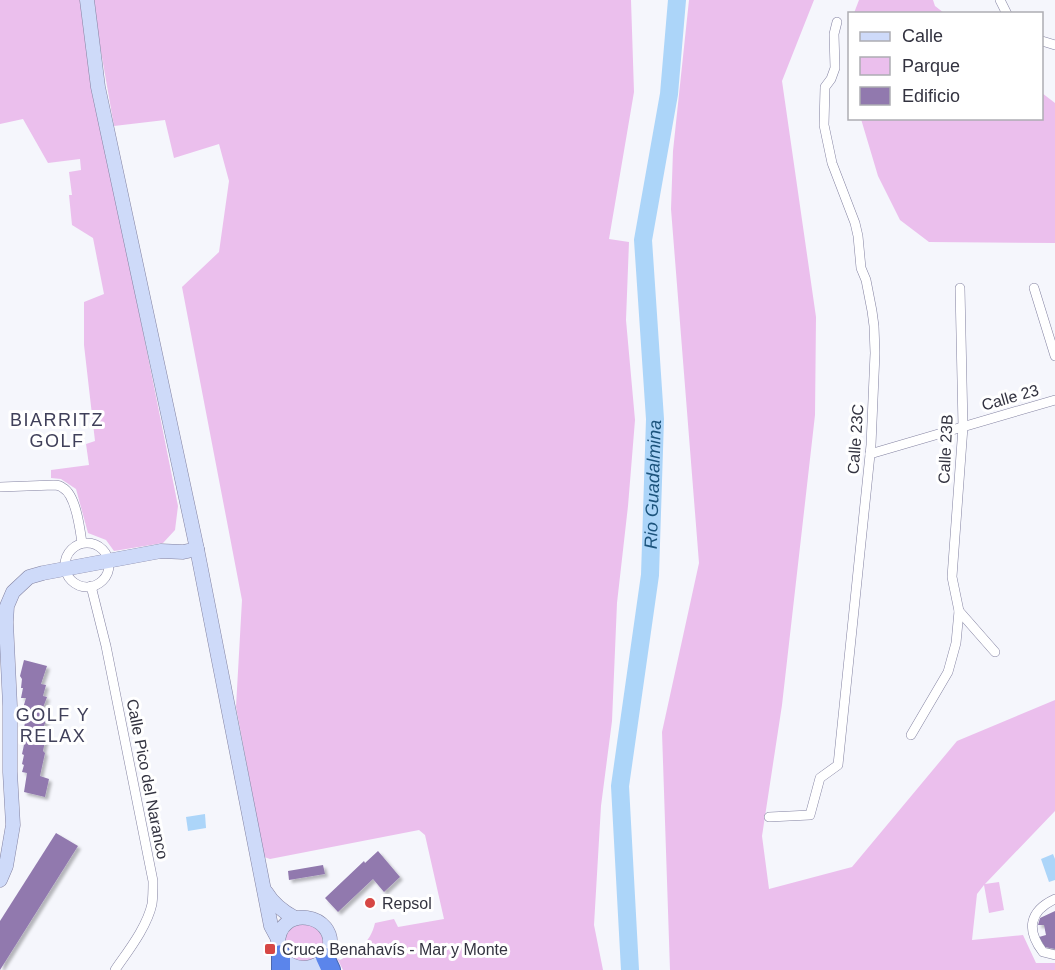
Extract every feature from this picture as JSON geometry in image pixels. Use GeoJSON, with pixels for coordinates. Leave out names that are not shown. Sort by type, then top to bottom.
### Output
{"type":"FeatureCollection","features":[{"type":"Feature","properties":{"kind":"main road"},"geometry":{"type":"LineString","coordinates":[[87,0],[98,87],[195,544],[271,926],[283,959],[290,965],[302,969],[323,965],[329,949],[329,937],[322,924],[309,917],[295,918],[284,926],[283,959]]}},
{"type":"Feature","properties":{"kind":"main road"},"geometry":{"type":"LineString","coordinates":[[0,880],[6,866],[13,825],[10,706],[3,615],[13,592],[29,577],[161,551],[180,541],[195,544]]}},
{"type":"Feature","properties":{"kind":"main road"},"geometry":{"type":"LineString","coordinates":[[265,891],[278,908],[295,918]]}},
{"type":"Feature","properties":{"kind":"street","name":"Calle 23C"},"geometry":{"type":"LineString","coordinates":[[768,817],[810,815],[820,778],[838,765],[870,454],[875,352],[872,311],[866,280],[861,268],[858,236],[832,163],[824,125],[825,87],[835,68],[834,34],[837,22]]}},
{"type":"Feature","properties":{"kind":"street","name":"Calle 23B"},"geometry":{"type":"LineString","coordinates":[[911,735],[948,672],[956,643],[959,611],[952,577],[963,426],[960,288]]}},
{"type":"Feature","properties":{"kind":"street"},"geometry":{"type":"LineString","coordinates":[[1034,288],[1055,356]]}},
{"type":"Feature","properties":{"kind":"street","name":"Calle 23"},"geometry":{"type":"LineString","coordinates":[[870,454],[1055,400]]}},
{"type":"Feature","properties":{"kind":"street"},"geometry":{"type":"LineString","coordinates":[[0,487],[54,485],[62,487],[69,492],[73,500],[82,543]]}},
{"type":"Feature","properties":{"kind":"street"},"geometry":{"type":"LineString","coordinates":[[82,543],[102,548],[106,554],[115,559],[103,580],[98,584],[84,587],[77,585],[67,576],[64,562],[70,550],[82,543]]}},
{"type":"Feature","properties":{"kind":"street","name":"Calle Pico del Naranco"},"geometry":{"type":"LineString","coordinates":[[91,586],[106,646],[153,881],[152,903],[145,923],[115,970]]}},
{"type":"Feature","properties":{"kind":"street","name":"Calle 23B"},"geometry":{"type":"LineString","coordinates":[[959,611],[995,652]]}},
{"type":"Feature","properties":{"kind":"street"},"geometry":{"type":"LineString","coordinates":[[1055,899],[1043,905],[1035,914],[1032,930],[1043,952],[1055,955]]}},
{"type":"Feature","properties":{"kind":"green space"},"geometry":{"type":"Polygon","coordinates":[[[0,0],[80,0],[107,153],[178,506],[175,530],[163,543],[114,551],[106,540],[88,533],[76,489],[61,479],[51,478],[51,470],[89,465],[86,444],[95,441],[84,345],[84,302],[104,294],[93,238],[72,225],[69,172],[81,170],[80,159],[48,163],[23,119],[0,124],[0,0]]]}},
{"type":"Feature","properties":{"kind":"green space"},"geometry":{"type":"Polygon","coordinates":[[[92,0],[631,0],[634,92],[609,239],[629,242],[626,320],[635,420],[617,603],[612,721],[601,806],[594,925],[603,970],[343,970],[337,958],[340,960],[362,946],[370,936],[375,923],[394,919],[398,927],[444,919],[425,835],[419,830],[270,859],[264,857],[236,707],[242,600],[182,287],[219,252],[229,181],[219,144],[174,158],[165,120],[114,126],[92,0]]]}},
{"type":"Feature","properties":{"kind":"green space"},"geometry":{"type":"Polygon","coordinates":[[[689,0],[814,0],[782,81],[816,317],[815,415],[782,705],[762,836],[769,889],[852,867],[957,741],[1055,700],[1055,811],[985,884],[999,882],[1004,910],[989,913],[984,885],[977,894],[972,940],[1023,935],[1036,963],[1055,963],[1055,970],[670,970],[662,732],[699,563],[671,209],[673,151],[689,0]]]}},
{"type":"Feature","properties":{"kind":"green space"},"geometry":{"type":"Polygon","coordinates":[[[859,0],[933,0],[935,6],[943,12],[854,12],[859,0]]]}},
{"type":"Feature","properties":{"kind":"green space"},"geometry":{"type":"Polygon","coordinates":[[[1043,94],[1055,103],[1055,243],[929,242],[900,220],[878,176],[861,120],[1043,120],[1043,94]]]}},
{"type":"Feature","properties":{"kind":"green space"},"geometry":{"type":"Polygon","coordinates":[[[304,924],[311,925],[317,930],[322,936],[322,950],[317,956],[311,961],[304,962],[297,961],[291,956],[286,950],[285,943],[286,936],[291,930],[297,925],[304,924]]]}},
{"type":"Feature","properties":{"kind":"water"},"geometry":{"type":"Polygon","coordinates":[[[205,814],[206,828],[188,831],[186,817],[205,814]]]}},
{"type":"Feature","properties":{"kind":"water"},"geometry":{"type":"Polygon","coordinates":[[[1053,854],[1055,880],[1049,882],[1041,859],[1053,854]]]}},
{"type":"Feature","properties":{"kind":"building"},"geometry":{"type":"Polygon","coordinates":[[[24,660],[47,666],[41,684],[46,685],[43,696],[47,697],[41,713],[48,714],[42,732],[47,732],[40,776],[49,779],[45,797],[24,792],[27,773],[22,772],[24,745],[21,744],[26,717],[21,715],[26,698],[21,698],[23,688],[21,688],[20,676],[24,660]]]}},
{"type":"Feature","properties":{"kind":"building"},"geometry":{"type":"Polygon","coordinates":[[[56,833],[78,846],[0,970],[0,921],[56,833]]]}},
{"type":"Feature","properties":{"kind":"building"},"geometry":{"type":"Polygon","coordinates":[[[378,851],[400,877],[384,892],[373,879],[338,912],[325,898],[364,861],[365,863],[378,851]]]}},
{"type":"Feature","properties":{"kind":"building"},"geometry":{"type":"Polygon","coordinates":[[[323,865],[325,874],[289,880],[288,871],[323,865]]]}},
{"type":"Feature","properties":{"kind":"building"},"geometry":{"type":"Polygon","coordinates":[[[1055,911],[1055,949],[1045,947],[1039,937],[1046,935],[1044,925],[1038,925],[1040,918],[1055,911]]]}},
{"type":"Feature","properties":{"kind":"waterway","name":"Rio Guadalmina"},"geometry":{"type":"LineString","coordinates":[[630,970],[620,786],[650,575],[655,419],[643,240],[669,94],[677,0]]}},
{"type":"Feature","properties":{"kind":"place","name":"Repsol"},"geometry":{"type":"Point","coordinates":[370,903]}},
{"type":"Feature","properties":{"kind":"place","name":"Cruce Benahavís - Mar y Monte"},"geometry":{"type":"Point","coordinates":[270,949]}},
{"type":"Feature","properties":{"kind":"district","name":"BIARRITZ GOLF"},"geometry":{"type":"Point","coordinates":[57,430]}},
{"type":"Feature","properties":{"kind":"district","name":"GOLF Y RELAX"},"geometry":{"type":"Point","coordinates":[53,725]}}]}
